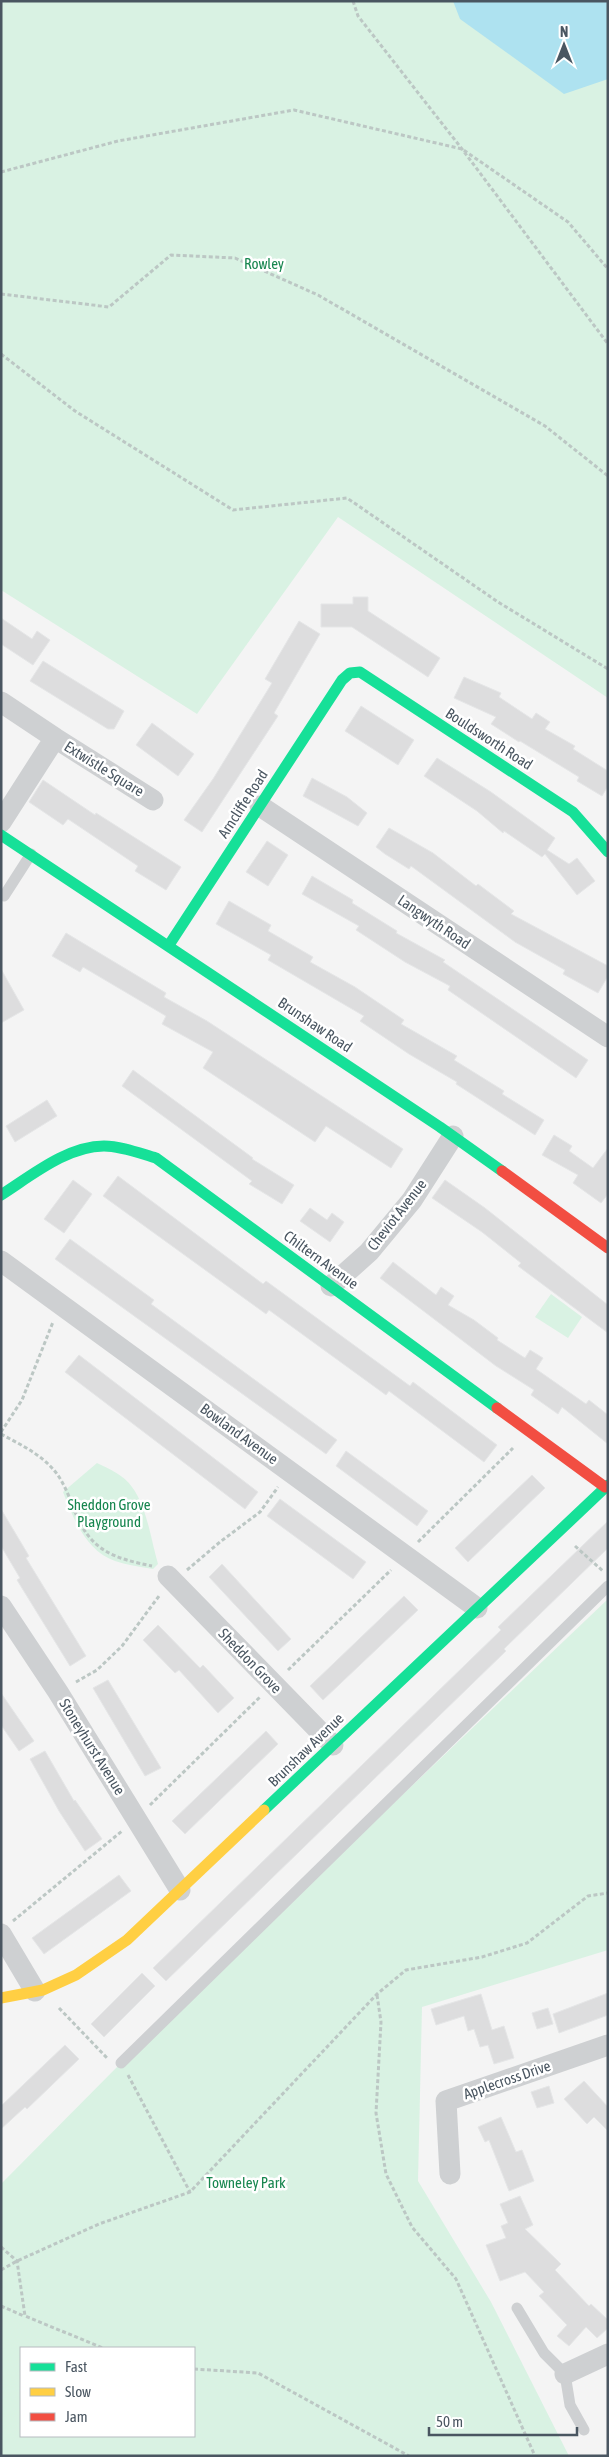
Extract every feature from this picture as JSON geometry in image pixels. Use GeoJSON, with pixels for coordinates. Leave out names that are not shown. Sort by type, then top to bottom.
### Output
{"type":"FeatureCollection","features":[{"type":"Feature","properties":{"kind":"street","name":"Bouldsworth Road"},"geometry":{"type":"LineString","coordinates":[[342,680],[350,673],[360,672],[573,812],[608,852]]}},
{"type":"Feature","properties":{"kind":"street","name":"Arncliffe Road"},"geometry":{"type":"LineString","coordinates":[[169,945],[342,680]]}},
{"type":"Feature","properties":{"kind":"street","name":"Extwistle Square"},"geometry":{"type":"LineString","coordinates":[[1,702],[153,800]]}},
{"type":"Feature","properties":{"kind":"street","name":"Extwistle Square"},"geometry":{"type":"LineString","coordinates":[[1,822],[55,738]]}},
{"type":"Feature","properties":{"kind":"street","name":"Langwyth Road"},"geometry":{"type":"LineString","coordinates":[[260,806],[608,1038]]}},
{"type":"Feature","properties":{"kind":"street","name":"Brunshaw Road"},"geometry":{"type":"LineString","coordinates":[[1,835],[169,945],[453,1136],[608,1248]]}},
{"type":"Feature","properties":{"kind":"street","name":"Cheviot Avenue"},"geometry":{"type":"LineString","coordinates":[[330,1286],[369,1252],[406,1208],[453,1136]]}},
{"type":"Feature","properties":{"kind":"street","name":"Chiltern Avenue"},"geometry":{"type":"LineString","coordinates":[[1,1195],[73,1153],[102,1145],[127,1149],[156,1158],[529,1432],[606,1486]]}},
{"type":"Feature","properties":{"kind":"street","name":"Bowland Avenue"},"geometry":{"type":"LineString","coordinates":[[1,1260],[477,1608]]}},
{"type":"Feature","properties":{"kind":"street","name":"Brunshaw Avenue"},"geometry":{"type":"LineString","coordinates":[[1,1998],[41,1989],[76,1975],[127,1940],[606,1486]]}},
{"type":"Feature","properties":{"kind":"street","name":"Sheddon Grove"},"geometry":{"type":"LineString","coordinates":[[170,1579],[333,1745]]}},
{"type":"Feature","properties":{"kind":"street","name":"Stoneyhurst Avenue"},"geometry":{"type":"LineString","coordinates":[[1,1606],[58,1692],[180,1890]]}},
{"type":"Feature","properties":{"kind":"street"},"geometry":{"type":"LineString","coordinates":[[5,1929],[41,1989]]}},
{"type":"Feature","properties":{"kind":"street","name":"Applecross Drive"},"geometry":{"type":"LineString","coordinates":[[450,2174],[446,2101],[608,2045]]}},
{"type":"Feature","properties":{"kind":"street"},"geometry":{"type":"LineString","coordinates":[[565,2374],[608,2354]]}},
{"type":"Feature","properties":{"kind":"lane"},"geometry":{"type":"LineString","coordinates":[[1,894],[4,896],[31,854]]}},
{"type":"Feature","properties":{"kind":"lane"},"geometry":{"type":"LineString","coordinates":[[121,2063],[608,1586]]}},
{"type":"Feature","properties":{"kind":"lane"},"geometry":{"type":"LineString","coordinates":[[517,2308],[544,2352],[565,2374],[570,2404],[584,2430]]}},
{"type":"Feature","properties":{"kind":"path"},"geometry":{"type":"LineString","coordinates":[[353,1],[358,16],[608,344]]}},
{"type":"Feature","properties":{"kind":"path"},"geometry":{"type":"LineString","coordinates":[[1,172],[118,141],[294,110],[462,150],[568,222],[608,269]]}},
{"type":"Feature","properties":{"kind":"path"},"geometry":{"type":"LineString","coordinates":[[1,294],[109,307],[171,255],[235,258],[318,295],[545,426],[608,476]]}},
{"type":"Feature","properties":{"kind":"path"},"geometry":{"type":"LineString","coordinates":[[1,354],[75,411],[233,510],[347,498],[498,602],[608,669]]}},
{"type":"Feature","properties":{"kind":"path"},"geometry":{"type":"LineString","coordinates":[[60,1303],[22,1400],[1,1433],[32,1451],[57,1474],[80,1523],[100,1549],[125,1560],[156,1567],[170,1579]]}},
{"type":"Feature","properties":{"kind":"path"},"geometry":{"type":"LineString","coordinates":[[405,1555],[529,1432]]}},
{"type":"Feature","properties":{"kind":"path"},"geometry":{"type":"LineString","coordinates":[[58,1692],[97,1670],[122,1646],[170,1579],[260,1512],[289,1470]]}},
{"type":"Feature","properties":{"kind":"path"},"geometry":{"type":"LineString","coordinates":[[559,1530],[608,1576]]}},
{"type":"Feature","properties":{"kind":"path"},"geometry":{"type":"LineString","coordinates":[[5,1929],[136,1819]]}},
{"type":"Feature","properties":{"kind":"path"},"geometry":{"type":"LineString","coordinates":[[1,2270],[98,2224],[190,2192],[377,1994],[406,1970],[482,1957],[527,1943],[588,1896],[608,1894]]}},
{"type":"Feature","properties":{"kind":"path"},"geometry":{"type":"LineString","coordinates":[[41,1989],[114,2064],[121,2063],[190,2192]]}},
{"type":"Feature","properties":{"kind":"path"},"geometry":{"type":"LineString","coordinates":[[377,1994],[381,2022],[376,2113],[386,2174],[412,2227],[456,2279],[535,2456]]}},
{"type":"Feature","properties":{"kind":"path"},"geometry":{"type":"LineString","coordinates":[[1,2247],[17,2261],[25,2316]]}},
{"type":"Feature","properties":{"kind":"path"},"geometry":{"type":"LineString","coordinates":[[1,2306],[101,2347]]}},
{"type":"Feature","properties":{"kind":"path"},"geometry":{"type":"LineString","coordinates":[[195,2369],[258,2373],[409,2456]]}},
{"type":"Feature","properties":{"kind":"green space","name":"Rowley"},"geometry":{"type":"Polygon","coordinates":[[[1,1],[608,1],[608,698],[338,517],[197,714],[1,590],[1,1]]]}},
{"type":"Feature","properties":{"kind":"green space"},"geometry":{"type":"Polygon","coordinates":[[[551,1294],[582,1317],[568,1338],[535,1317],[551,1294]]]}},
{"type":"Feature","properties":{"kind":"green space","name":"Sheddon Grove Playground"},"geometry":{"type":"Polygon","coordinates":[[[97,1463],[125,1479],[137,1495],[145,1514],[158,1564],[153,1569],[115,1561],[105,1556],[88,1542],[76,1523],[63,1492],[97,1463]]]}},
{"type":"Feature","properties":{"kind":"green space","name":"Towneley Park"},"geometry":{"type":"Polygon","coordinates":[[[608,1599],[608,1950],[422,2007],[418,2181],[491,2302],[569,2456],[1,2456],[1,2184],[121,2063],[608,1599]]]}},
{"type":"Feature","properties":{"kind":"water"},"geometry":{"type":"Polygon","coordinates":[[[453,1],[608,1],[608,79],[564,94],[460,19],[453,1]]]}},
{"type":"Feature","properties":{"kind":"building"},"geometry":{"type":"Polygon","coordinates":[[[353,597],[368,597],[368,611],[440,658],[428,677],[352,627],[321,627],[321,604],[353,604],[353,597]]]}},
{"type":"Feature","properties":{"kind":"building"},"geometry":{"type":"Polygon","coordinates":[[[1,618],[32,639],[37,631],[50,640],[33,665],[1,644],[1,618]]]}},
{"type":"Feature","properties":{"kind":"building"},"geometry":{"type":"Polygon","coordinates":[[[299,621],[320,634],[274,713],[278,716],[202,832],[184,820],[213,779],[272,683],[265,679],[299,621]]]}},
{"type":"Feature","properties":{"kind":"building"},"geometry":{"type":"Polygon","coordinates":[[[43,661],[124,711],[114,729],[108,729],[30,681],[43,661]]]}},
{"type":"Feature","properties":{"kind":"building"},"geometry":{"type":"Polygon","coordinates":[[[464,677],[501,693],[499,697],[532,719],[536,713],[550,722],[545,729],[575,746],[573,749],[608,771],[608,786],[602,796],[577,781],[579,777],[491,724],[496,717],[454,698],[464,677]]]}},
{"type":"Feature","properties":{"kind":"building"},"geometry":{"type":"Polygon","coordinates":[[[361,706],[414,740],[398,765],[345,731],[361,706]]]}},
{"type":"Feature","properties":{"kind":"building"},"geometry":{"type":"Polygon","coordinates":[[[152,723],[194,754],[178,776],[136,745],[152,723]]]}},
{"type":"Feature","properties":{"kind":"building"},"geometry":{"type":"Polygon","coordinates":[[[437,758],[491,792],[555,838],[547,850],[569,864],[577,858],[595,881],[577,895],[545,854],[542,857],[504,831],[503,833],[477,811],[424,776],[437,758]]]}},
{"type":"Feature","properties":{"kind":"building"},"geometry":{"type":"Polygon","coordinates":[[[312,778],[347,797],[367,813],[358,826],[303,796],[312,778]]]}},
{"type":"Feature","properties":{"kind":"building"},"geometry":{"type":"Polygon","coordinates":[[[43,780],[95,815],[96,813],[181,867],[166,890],[135,871],[138,866],[68,819],[63,825],[29,802],[43,780]]]}},
{"type":"Feature","properties":{"kind":"building"},"geometry":{"type":"Polygon","coordinates":[[[389,828],[433,853],[476,886],[478,884],[514,911],[511,914],[608,966],[608,976],[598,993],[563,974],[565,970],[515,942],[411,866],[409,869],[376,847],[389,828]]]}},
{"type":"Feature","properties":{"kind":"building"},"geometry":{"type":"Polygon","coordinates":[[[267,841],[288,855],[268,886],[246,872],[267,841]]]}},
{"type":"Feature","properties":{"kind":"building"},"geometry":{"type":"Polygon","coordinates":[[[312,876],[353,900],[352,903],[397,931],[396,933],[445,960],[443,962],[588,1060],[576,1078],[448,990],[450,986],[405,962],[356,930],[359,926],[302,894],[312,876]]]}},
{"type":"Feature","properties":{"kind":"building"},"geometry":{"type":"Polygon","coordinates":[[[229,901],[271,925],[268,931],[313,957],[310,962],[355,987],[404,1020],[401,1024],[457,1056],[454,1060],[504,1091],[502,1094],[544,1120],[535,1135],[456,1084],[457,1082],[409,1054],[360,1021],[364,1016],[268,960],[271,955],[216,924],[229,901]]]}},
{"type":"Feature","properties":{"kind":"building"},"geometry":{"type":"Polygon","coordinates":[[[66,933],[166,993],[164,997],[207,1021],[403,1149],[391,1168],[326,1126],[315,1142],[203,1068],[213,1052],[162,1024],[166,1016],[83,967],[80,972],[52,956],[66,933]]]}},
{"type":"Feature","properties":{"kind":"building"},"geometry":{"type":"Polygon","coordinates":[[[1,969],[24,1010],[1,1023],[1,969]]]}},
{"type":"Feature","properties":{"kind":"building"},"geometry":{"type":"Polygon","coordinates":[[[133,1070],[252,1159],[294,1185],[282,1204],[249,1184],[252,1181],[122,1086],[133,1070]]]}},
{"type":"Feature","properties":{"kind":"building"},"geometry":{"type":"Polygon","coordinates":[[[47,1100],[57,1116],[15,1142],[6,1126],[47,1100]]]}},
{"type":"Feature","properties":{"kind":"building"},"geometry":{"type":"Polygon","coordinates":[[[554,1135],[572,1146],[569,1151],[593,1168],[608,1148],[608,1194],[601,1203],[573,1183],[578,1175],[542,1155],[554,1135]]]}},
{"type":"Feature","properties":{"kind":"building"},"geometry":{"type":"Polygon","coordinates":[[[118,1176],[263,1284],[266,1281],[410,1386],[413,1382],[497,1445],[484,1462],[389,1391],[386,1395],[269,1310],[266,1314],[103,1196],[118,1176]]]}},
{"type":"Feature","properties":{"kind":"building"},"geometry":{"type":"Polygon","coordinates":[[[73,1180],[92,1194],[64,1233],[44,1219],[73,1180]]]}},
{"type":"Feature","properties":{"kind":"building"},"geometry":{"type":"Polygon","coordinates":[[[445,1180],[485,1208],[608,1305],[608,1333],[518,1266],[521,1263],[482,1232],[432,1198],[445,1180]]]}},
{"type":"Feature","properties":{"kind":"building"},"geometry":{"type":"Polygon","coordinates":[[[310,1208],[327,1220],[332,1213],[344,1222],[330,1242],[300,1221],[310,1208]]]}},
{"type":"Feature","properties":{"kind":"building"},"geometry":{"type":"Polygon","coordinates":[[[70,1239],[154,1300],[151,1304],[337,1440],[326,1454],[55,1259],[70,1239]]]}},
{"type":"Feature","properties":{"kind":"building"},"geometry":{"type":"Polygon","coordinates":[[[393,1262],[436,1295],[441,1287],[454,1296],[448,1305],[474,1320],[498,1338],[497,1340],[525,1358],[530,1350],[543,1358],[536,1369],[586,1404],[589,1400],[608,1415],[608,1444],[562,1407],[558,1414],[531,1395],[534,1390],[496,1366],[380,1278],[393,1262]]]}},
{"type":"Feature","properties":{"kind":"building"},"geometry":{"type":"Polygon","coordinates":[[[79,1355],[258,1492],[245,1509],[65,1372],[79,1355]]]}},
{"type":"Feature","properties":{"kind":"building"},"geometry":{"type":"Polygon","coordinates":[[[346,1451],[428,1511],[417,1526],[336,1466],[346,1451]]]}},
{"type":"Feature","properties":{"kind":"building"},"geometry":{"type":"Polygon","coordinates":[[[532,1475],[545,1488],[468,1562],[455,1548],[532,1475]]]}},
{"type":"Feature","properties":{"kind":"building"},"geometry":{"type":"Polygon","coordinates":[[[280,1499],[366,1562],[353,1579],[267,1516],[280,1499]]]}},
{"type":"Feature","properties":{"kind":"building"},"geometry":{"type":"Polygon","coordinates":[[[1,1509],[29,1556],[26,1558],[86,1656],[70,1666],[17,1580],[20,1578],[1,1546],[1,1509]]]}},
{"type":"Feature","properties":{"kind":"building"},"geometry":{"type":"Polygon","coordinates":[[[608,1521],[608,1548],[504,1649],[506,1651],[166,1981],[153,1968],[501,1630],[498,1627],[608,1521]]]}},
{"type":"Feature","properties":{"kind":"building"},"geometry":{"type":"Polygon","coordinates":[[[222,1564],[291,1639],[278,1651],[209,1577],[222,1564]]]}},
{"type":"Feature","properties":{"kind":"building"},"geometry":{"type":"Polygon","coordinates":[[[404,1596],[418,1610],[323,1700],[310,1686],[404,1596]]]}},
{"type":"Feature","properties":{"kind":"building"},"geometry":{"type":"Polygon","coordinates":[[[158,1625],[200,1668],[203,1665],[234,1698],[218,1713],[179,1670],[175,1673],[143,1640],[158,1625]]]}},
{"type":"Feature","properties":{"kind":"building"},"geometry":{"type":"Polygon","coordinates":[[[108,1680],[161,1768],[145,1776],[93,1688],[108,1680]]]}},
{"type":"Feature","properties":{"kind":"building"},"geometry":{"type":"Polygon","coordinates":[[[1,1693],[34,1741],[19,1751],[1,1725],[1,1693]]]}},
{"type":"Feature","properties":{"kind":"building"},"geometry":{"type":"Polygon","coordinates":[[[266,1731],[278,1744],[185,1834],[172,1821],[266,1731]]]}},
{"type":"Feature","properties":{"kind":"building"},"geometry":{"type":"Polygon","coordinates":[[[45,1751],[74,1801],[102,1839],[85,1851],[59,1811],[30,1759],[45,1751]]]}},
{"type":"Feature","properties":{"kind":"building"},"geometry":{"type":"Polygon","coordinates":[[[119,1875],[131,1891],[44,1954],[32,1938],[119,1875]]]}},
{"type":"Feature","properties":{"kind":"building"},"geometry":{"type":"Polygon","coordinates":[[[142,1973],[155,1986],[104,2037],[91,2024],[142,1973]]]}},
{"type":"Feature","properties":{"kind":"building"},"geometry":{"type":"Polygon","coordinates":[[[608,1993],[608,2015],[559,2033],[553,2014],[608,1993]]]}},
{"type":"Feature","properties":{"kind":"building"},"geometry":{"type":"Polygon","coordinates":[[[481,1994],[492,2030],[504,2026],[514,2058],[494,2064],[488,2045],[480,2047],[474,2029],[468,2031],[464,2016],[436,2025],[431,2009],[481,1994]]]}},
{"type":"Feature","properties":{"kind":"building"},"geometry":{"type":"Polygon","coordinates":[[[548,2008],[553,2024],[537,2029],[532,2013],[548,2008]]]}},
{"type":"Feature","properties":{"kind":"building"},"geometry":{"type":"Polygon","coordinates":[[[65,2045],[79,2059],[27,2109],[25,2107],[1,2129],[1,2106],[65,2045]]]}},
{"type":"Feature","properties":{"kind":"building"},"geometry":{"type":"Polygon","coordinates":[[[584,2081],[608,2107],[608,2131],[594,2117],[587,2124],[564,2099],[584,2081]]]}},
{"type":"Feature","properties":{"kind":"building"},"geometry":{"type":"Polygon","coordinates":[[[549,2086],[554,2103],[537,2108],[531,2092],[549,2086]]]}},
{"type":"Feature","properties":{"kind":"building"},"geometry":{"type":"Polygon","coordinates":[[[501,2117],[516,2152],[522,2150],[534,2181],[509,2191],[489,2140],[485,2142],[478,2127],[501,2117]]]}},
{"type":"Feature","properties":{"kind":"building"},"geometry":{"type":"Polygon","coordinates":[[[520,2196],[533,2225],[525,2229],[561,2264],[555,2270],[589,2306],[591,2304],[608,2320],[608,2328],[597,2338],[586,2327],[569,2346],[557,2336],[567,2325],[539,2296],[544,2292],[525,2272],[500,2281],[486,2245],[506,2238],[501,2226],[508,2223],[500,2204],[520,2196]]]}},
{"type":"Feature","properties":{"kind":"traffic: fast"},"geometry":{"type":"LineString","coordinates":[[169,945],[342,680],[350,673],[360,672],[573,812],[608,852]]}},
{"type":"Feature","properties":{"kind":"traffic: fast"},"geometry":{"type":"LineString","coordinates":[[1,835],[440,1127],[502,1171]]}},
{"type":"Feature","properties":{"kind":"traffic: fast"},"geometry":{"type":"LineString","coordinates":[[1,1195],[50,1163],[63,1156],[90,1147],[117,1147],[156,1158],[497,1408]]}},
{"type":"Feature","properties":{"kind":"traffic: fast"},"geometry":{"type":"LineString","coordinates":[[264,1810],[608,1485]]}},
{"type":"Feature","properties":{"kind":"traffic: slow"},"geometry":{"type":"LineString","coordinates":[[1,1998],[43,1990],[76,1975],[127,1940],[264,1810]]}},
{"type":"Feature","properties":{"kind":"traffic: jam"},"geometry":{"type":"LineString","coordinates":[[502,1171],[608,1248]]}},
{"type":"Feature","properties":{"kind":"traffic: jam"},"geometry":{"type":"LineString","coordinates":[[497,1408],[605,1487]]}}]}
